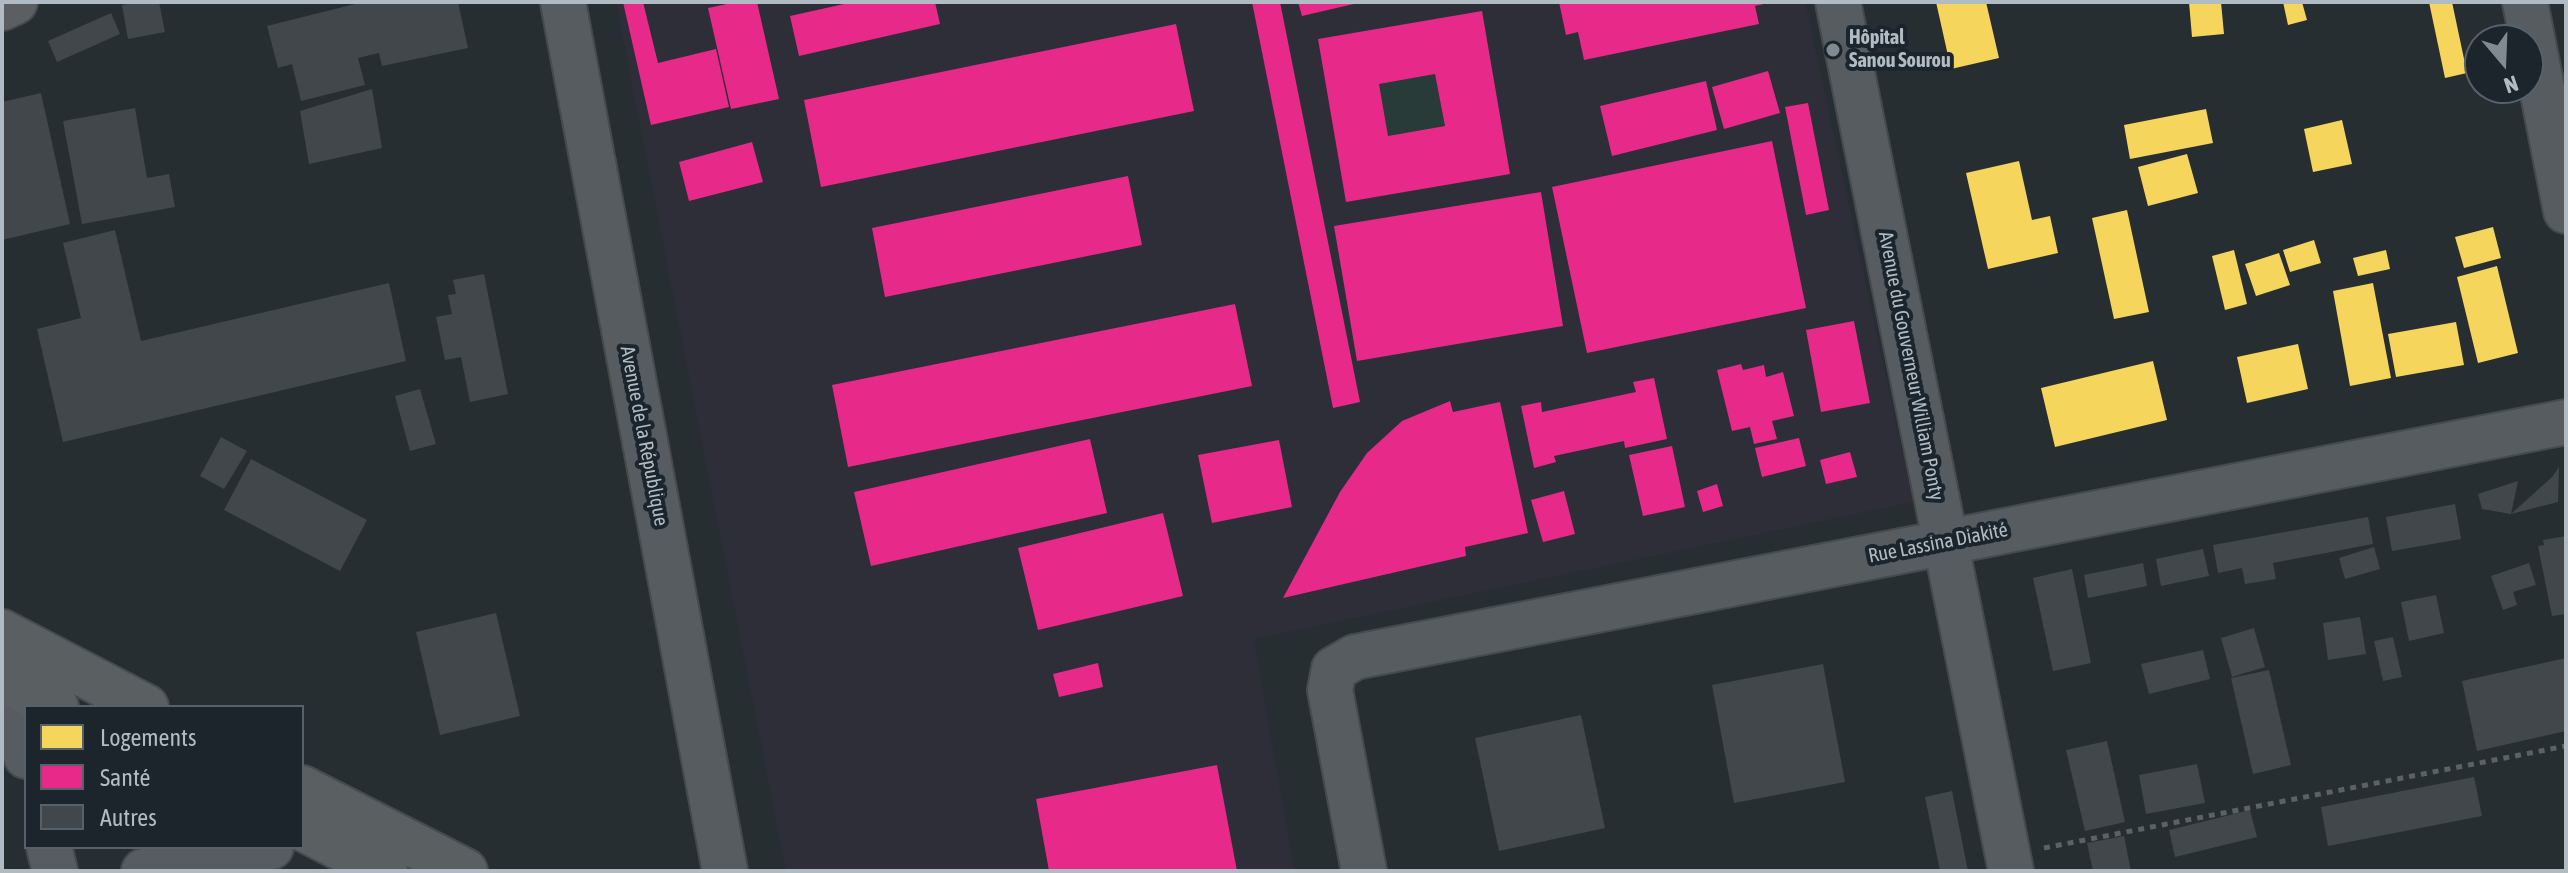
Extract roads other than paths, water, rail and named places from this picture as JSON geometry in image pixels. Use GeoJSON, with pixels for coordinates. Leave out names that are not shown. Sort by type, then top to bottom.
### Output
{"type":"FeatureCollection","features":[{"type":"Feature","properties":{"kind":"highway"},"geometry":{"type":"LineString","coordinates":[[2,8],[15,2]]}},
{"type":"Feature","properties":{"kind":"main road"},"geometry":{"type":"LineString","coordinates":[[2,632],[142,705]]}},
{"type":"Feature","properties":{"kind":"main road"},"geometry":{"type":"LineString","coordinates":[[4,670],[53,705]]}},
{"type":"Feature","properties":{"kind":"main road"},"geometry":{"type":"LineString","coordinates":[[304,789],[465,871]]}},
{"type":"Feature","properties":{"kind":"main road"},"geometry":{"type":"LineString","coordinates":[[309,836],[385,871]]}},
{"type":"Feature","properties":{"kind":"street","name":"Avenue de la République"},"geometry":{"type":"LineString","coordinates":[[563,2],[725,871]]}},
{"type":"Feature","properties":{"kind":"street","name":"Avenue du Gouverneur William Ponty"},"geometry":{"type":"LineString","coordinates":[[1838,2],[2010,863]]}},
{"type":"Feature","properties":{"kind":"street"},"geometry":{"type":"LineString","coordinates":[[2525,2],[2566,211]]}},
{"type":"Feature","properties":{"kind":"street","name":"Rue Lassina Diakité"},"geometry":{"type":"LineString","coordinates":[[1364,871],[1330,690],[1334,669],[1355,657],[2566,422]]}},
{"type":"Feature","properties":{"kind":"street"},"geometry":{"type":"LineString","coordinates":[[4,670],[24,748]]}},
{"type":"Feature","properties":{"kind":"street"},"geometry":{"type":"LineString","coordinates":[[309,836],[378,827]]}},
{"type":"Feature","properties":{"kind":"street"},"geometry":{"type":"LineString","coordinates":[[50,849],[55,871]]}},
{"type":"Feature","properties":{"kind":"street"},"geometry":{"type":"LineString","coordinates":[[144,871],[260,849]]}},
{"type":"Feature","properties":{"kind":"place","name":"Hôpital Sanou Sourou"},"geometry":{"type":"Point","coordinates":[1833,50]}}]}
